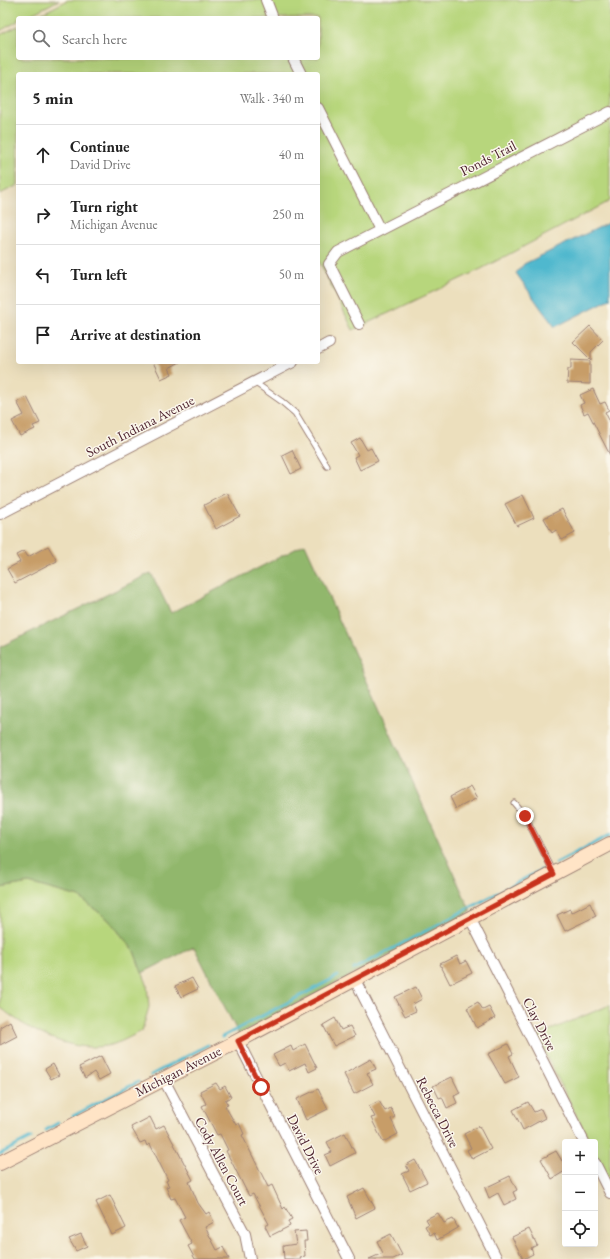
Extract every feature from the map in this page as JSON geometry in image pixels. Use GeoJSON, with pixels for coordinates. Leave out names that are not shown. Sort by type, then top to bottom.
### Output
{"type":"FeatureCollection","features":[{"type":"Feature","properties":{"kind":"street"},"geometry":{"type":"LineString","coordinates":[[266,0],[272,16]]}},
{"type":"Feature","properties":{"kind":"street"},"geometry":{"type":"LineString","coordinates":[[294,60],[300,72]]}},
{"type":"Feature","properties":{"kind":"street"},"geometry":{"type":"LineString","coordinates":[[320,112],[380,230]]}},
{"type":"Feature","properties":{"kind":"street","name":"Ponds Trail"},"geometry":{"type":"LineString","coordinates":[[359,324],[330,264],[338,252],[610,112]]}},
{"type":"Feature","properties":{"kind":"street"},"geometry":{"type":"LineString","coordinates":[[320,348],[329,343]]}},
{"type":"Feature","properties":{"kind":"street","name":"South Indiana Avenue"},"geometry":{"type":"LineString","coordinates":[[0,514],[289,364]]}},
{"type":"Feature","properties":{"kind":"street","name":"Michigan Avenue"},"geometry":{"type":"LineString","coordinates":[[0,1163],[163,1078],[238,1041],[354,978],[610,844]]}},
{"type":"Feature","properties":{"kind":"street","name":"Clay Drive"},"geometry":{"type":"LineString","coordinates":[[470,918],[582,1139]]}},
{"type":"Feature","properties":{"kind":"street","name":"Rebecca Drive"},"geometry":{"type":"LineString","coordinates":[[354,978],[497,1259]]}},
{"type":"Feature","properties":{"kind":"street","name":"David Drive"},"geometry":{"type":"LineString","coordinates":[[238,1041],[349,1259]]}},
{"type":"Feature","properties":{"kind":"street","name":"Cody Allen Court"},"geometry":{"type":"LineString","coordinates":[[163,1078],[245,1234],[250,1259]]}},
{"type":"Feature","properties":{"kind":"street"},"geometry":{"type":"LineString","coordinates":[[598,1169],[610,1193]]}},
{"type":"Feature","properties":{"kind":"lane"},"geometry":{"type":"LineString","coordinates":[[254,382],[295,413],[327,466]]}},
{"type":"Feature","properties":{"kind":"lane"},"geometry":{"type":"LineString","coordinates":[[514,804],[525,816],[554,874]]}},
{"type":"Feature","properties":{"kind":"green space"},"geometry":{"type":"Polygon","coordinates":[[[0,0],[59,0],[28,16],[16,16],[16,22],[0,31],[0,0]]]}},
{"type":"Feature","properties":{"kind":"green space"},"geometry":{"type":"Polygon","coordinates":[[[68,0],[610,0],[610,201],[481,269],[353,330],[320,263],[320,72],[16,72],[16,186],[0,194],[0,35],[16,27],[16,60],[320,60],[320,16],[37,16],[68,0]]]}},
{"type":"Feature","properties":{"kind":"green space"},"geometry":{"type":"Polygon","coordinates":[[[305,544],[471,912],[239,1035],[194,947],[142,973],[134,951],[109,920],[79,897],[29,883],[0,888],[0,647],[151,573],[171,613],[305,544]]]}},
{"type":"Feature","properties":{"kind":"green space"},"geometry":{"type":"Polygon","coordinates":[[[29,883],[79,897],[109,920],[134,951],[147,984],[149,1007],[142,1031],[114,1044],[99,1047],[84,1047],[53,1039],[38,1032],[24,1025],[0,1007],[0,888],[29,883]]]}},
{"type":"Feature","properties":{"kind":"green space"},"geometry":{"type":"Polygon","coordinates":[[[610,1005],[610,1182],[598,1159],[598,1139],[588,1139],[536,1036],[610,1005]]]}},
{"type":"Feature","properties":{"kind":"water"},"geometry":{"type":"Polygon","coordinates":[[[610,222],[610,299],[555,327],[516,273],[524,264],[610,222]]]}},
{"type":"Feature","properties":{"kind":"building"},"geometry":{"type":"Polygon","coordinates":[[[590,326],[603,340],[591,352],[591,360],[573,342],[590,326]]]}},
{"type":"Feature","properties":{"kind":"building"},"geometry":{"type":"Polygon","coordinates":[[[571,360],[590,361],[590,384],[567,383],[568,369],[571,369],[571,360]]]}},
{"type":"Feature","properties":{"kind":"building"},"geometry":{"type":"Polygon","coordinates":[[[154,364],[176,364],[169,368],[172,374],[161,379],[154,364]]]}},
{"type":"Feature","properties":{"kind":"building"},"geometry":{"type":"Polygon","coordinates":[[[593,389],[600,404],[605,402],[609,410],[605,412],[610,422],[610,455],[588,412],[584,414],[580,405],[584,403],[580,395],[593,389]]]}},
{"type":"Feature","properties":{"kind":"building"},"geometry":{"type":"Polygon","coordinates":[[[27,397],[40,423],[33,426],[35,429],[20,436],[12,421],[24,415],[17,402],[27,397]]]}},
{"type":"Feature","properties":{"kind":"building"},"geometry":{"type":"Polygon","coordinates":[[[360,438],[367,450],[371,448],[378,461],[360,470],[354,457],[358,455],[351,443],[360,438]]]}},
{"type":"Feature","properties":{"kind":"building"},"geometry":{"type":"Polygon","coordinates":[[[292,450],[301,469],[291,474],[282,455],[292,450]]]}},
{"type":"Feature","properties":{"kind":"building"},"geometry":{"type":"Polygon","coordinates":[[[227,493],[240,516],[216,529],[204,505],[227,493]]]}},
{"type":"Feature","properties":{"kind":"building"},"geometry":{"type":"Polygon","coordinates":[[[523,495],[534,518],[517,526],[505,504],[523,495]]]}},
{"type":"Feature","properties":{"kind":"building"},"geometry":{"type":"Polygon","coordinates":[[[562,509],[575,533],[562,540],[556,530],[552,533],[544,518],[562,509]]]}},
{"type":"Feature","properties":{"kind":"building"},"geometry":{"type":"Polygon","coordinates":[[[48,546],[57,561],[15,583],[7,569],[20,562],[16,555],[24,551],[28,557],[48,546]]]}},
{"type":"Feature","properties":{"kind":"building"},"geometry":{"type":"Polygon","coordinates":[[[470,786],[477,798],[456,809],[450,797],[470,786]]]}},
{"type":"Feature","properties":{"kind":"building"},"geometry":{"type":"Polygon","coordinates":[[[590,903],[596,916],[565,931],[557,915],[570,909],[571,913],[590,903]]]}},
{"type":"Feature","properties":{"kind":"building"},"geometry":{"type":"Polygon","coordinates":[[[456,956],[460,964],[466,961],[472,973],[450,984],[440,964],[456,956]]]}},
{"type":"Feature","properties":{"kind":"building"},"geometry":{"type":"Polygon","coordinates":[[[192,978],[198,989],[181,997],[175,986],[192,978]]]}},
{"type":"Feature","properties":{"kind":"building"},"geometry":{"type":"Polygon","coordinates":[[[416,987],[422,999],[413,1004],[416,1011],[405,1016],[395,997],[416,987]]]}},
{"type":"Feature","properties":{"kind":"building"},"geometry":{"type":"Polygon","coordinates":[[[478,1002],[483,1010],[489,1007],[495,1018],[477,1028],[467,1008],[478,1002]]]}},
{"type":"Feature","properties":{"kind":"building"},"geometry":{"type":"Polygon","coordinates":[[[335,1018],[341,1030],[350,1026],[355,1036],[334,1046],[323,1025],[335,1018]]]}},
{"type":"Feature","properties":{"kind":"building"},"geometry":{"type":"Polygon","coordinates":[[[10,1021],[17,1036],[0,1045],[0,1027],[10,1021]]]}},
{"type":"Feature","properties":{"kind":"building"},"geometry":{"type":"Polygon","coordinates":[[[305,1044],[317,1068],[309,1072],[305,1063],[289,1071],[285,1063],[279,1066],[273,1055],[291,1046],[293,1051],[305,1044]]]}},
{"type":"Feature","properties":{"kind":"building"},"geometry":{"type":"Polygon","coordinates":[[[508,1044],[513,1054],[509,1056],[519,1077],[505,1084],[488,1054],[508,1044]]]}},
{"type":"Feature","properties":{"kind":"building"},"geometry":{"type":"Polygon","coordinates":[[[101,1056],[110,1074],[99,1080],[94,1072],[85,1078],[79,1067],[101,1056]]]}},
{"type":"Feature","properties":{"kind":"building"},"geometry":{"type":"Polygon","coordinates":[[[371,1059],[376,1069],[367,1073],[373,1084],[354,1094],[344,1074],[371,1059]]]}},
{"type":"Feature","properties":{"kind":"building"},"geometry":{"type":"Polygon","coordinates":[[[53,1064],[59,1075],[51,1079],[45,1069],[53,1064]]]}},
{"type":"Feature","properties":{"kind":"building"},"geometry":{"type":"Polygon","coordinates":[[[452,1077],[460,1093],[454,1096],[457,1103],[447,1108],[442,1097],[439,1098],[433,1086],[452,1077]]]}},
{"type":"Feature","properties":{"kind":"building"},"geometry":{"type":"Polygon","coordinates":[[[216,1083],[220,1089],[225,1086],[231,1097],[225,1100],[228,1105],[225,1106],[236,1125],[239,1123],[244,1134],[242,1135],[268,1187],[272,1185],[283,1209],[285,1207],[292,1219],[288,1221],[290,1226],[270,1236],[265,1226],[269,1224],[253,1194],[249,1196],[226,1151],[228,1150],[220,1134],[217,1135],[202,1106],[206,1104],[200,1091],[216,1083]]]}},
{"type":"Feature","properties":{"kind":"building"},"geometry":{"type":"Polygon","coordinates":[[[318,1089],[328,1109],[306,1120],[297,1099],[318,1089]]]}},
{"type":"Feature","properties":{"kind":"building"},"geometry":{"type":"Polygon","coordinates":[[[379,1101],[385,1111],[391,1108],[395,1117],[391,1119],[398,1134],[383,1142],[371,1118],[375,1117],[369,1106],[379,1101]]]}},
{"type":"Feature","properties":{"kind":"building"},"geometry":{"type":"Polygon","coordinates":[[[528,1102],[534,1112],[541,1109],[545,1118],[523,1130],[513,1110],[528,1102]]]}},
{"type":"Feature","properties":{"kind":"building"},"geometry":{"type":"Polygon","coordinates":[[[150,1117],[156,1129],[164,1125],[193,1180],[189,1182],[198,1203],[206,1214],[209,1212],[214,1222],[205,1227],[217,1250],[223,1247],[229,1259],[195,1259],[188,1246],[192,1244],[179,1220],[185,1217],[175,1198],[171,1199],[166,1187],[169,1186],[166,1181],[168,1180],[150,1144],[147,1146],[145,1141],[140,1143],[131,1127],[150,1117]]]}},
{"type":"Feature","properties":{"kind":"building"},"geometry":{"type":"Polygon","coordinates":[[[479,1126],[491,1149],[472,1159],[467,1150],[471,1148],[464,1134],[479,1126]]]}},
{"type":"Feature","properties":{"kind":"building"},"geometry":{"type":"Polygon","coordinates":[[[345,1133],[355,1153],[330,1166],[325,1155],[332,1152],[327,1142],[345,1133]]]}},
{"type":"Feature","properties":{"kind":"building"},"geometry":{"type":"Polygon","coordinates":[[[556,1151],[562,1161],[562,1173],[552,1179],[541,1159],[556,1151]]]}},
{"type":"Feature","properties":{"kind":"building"},"geometry":{"type":"Polygon","coordinates":[[[415,1160],[427,1182],[410,1190],[402,1174],[409,1171],[406,1165],[415,1160]]]}},
{"type":"Feature","properties":{"kind":"building"},"geometry":{"type":"Polygon","coordinates":[[[510,1176],[517,1190],[513,1192],[516,1199],[504,1205],[498,1193],[489,1198],[485,1188],[510,1176]]]}},
{"type":"Feature","properties":{"kind":"building"},"geometry":{"type":"Polygon","coordinates":[[[364,1188],[375,1208],[356,1218],[347,1197],[364,1188]]]}},
{"type":"Feature","properties":{"kind":"building"},"geometry":{"type":"Polygon","coordinates":[[[110,1195],[126,1228],[112,1235],[96,1202],[110,1195]]]}},
{"type":"Feature","properties":{"kind":"building"},"geometry":{"type":"Polygon","coordinates":[[[438,1213],[444,1223],[453,1219],[458,1228],[437,1240],[434,1233],[430,1235],[425,1226],[429,1224],[426,1219],[438,1213]]]}},
{"type":"Feature","properties":{"kind":"building"},"geometry":{"type":"Polygon","coordinates":[[[529,1229],[537,1245],[531,1248],[533,1254],[523,1259],[512,1237],[529,1229]]]}},
{"type":"Feature","properties":{"kind":"building"},"geometry":{"type":"Polygon","coordinates":[[[306,1231],[307,1241],[304,1241],[305,1256],[300,1257],[301,1259],[284,1259],[283,1246],[296,1244],[294,1232],[306,1231]]]}},
{"type":"Feature","properties":{"kind":"building"},"geometry":{"type":"Polygon","coordinates":[[[81,1234],[87,1246],[76,1251],[69,1239],[81,1234]]]}},
{"type":"Feature","properties":{"kind":"building"},"geometry":{"type":"Polygon","coordinates":[[[391,1234],[402,1255],[393,1259],[369,1259],[383,1253],[377,1241],[391,1234]]]}},
{"type":"Feature","properties":{"kind":"waterway"},"geometry":{"type":"LineString","coordinates":[[556,863],[610,835]]}},
{"type":"Feature","properties":{"kind":"waterway"},"geometry":{"type":"LineString","coordinates":[[354,969],[541,870]]}},
{"type":"Feature","properties":{"kind":"waterway"},"geometry":{"type":"LineString","coordinates":[[222,1037],[338,976]]}},
{"type":"Feature","properties":{"kind":"waterway"},"geometry":{"type":"LineString","coordinates":[[151,1075],[208,1045]]}},
{"type":"Feature","properties":{"kind":"waterway"},"geometry":{"type":"LineString","coordinates":[[73,1116],[138,1082]]}},
{"type":"Feature","properties":{"kind":"waterway"},"geometry":{"type":"LineString","coordinates":[[46,1130],[58,1123]]}},
{"type":"Feature","properties":{"kind":"waterway"},"geometry":{"type":"LineString","coordinates":[[0,1154],[31,1138]]}},
{"type":"Feature","properties":{"kind":"route"},"geometry":{"type":"LineString","coordinates":[[261,1087],[238,1041],[354,978],[554,874],[525,816]]}}]}
